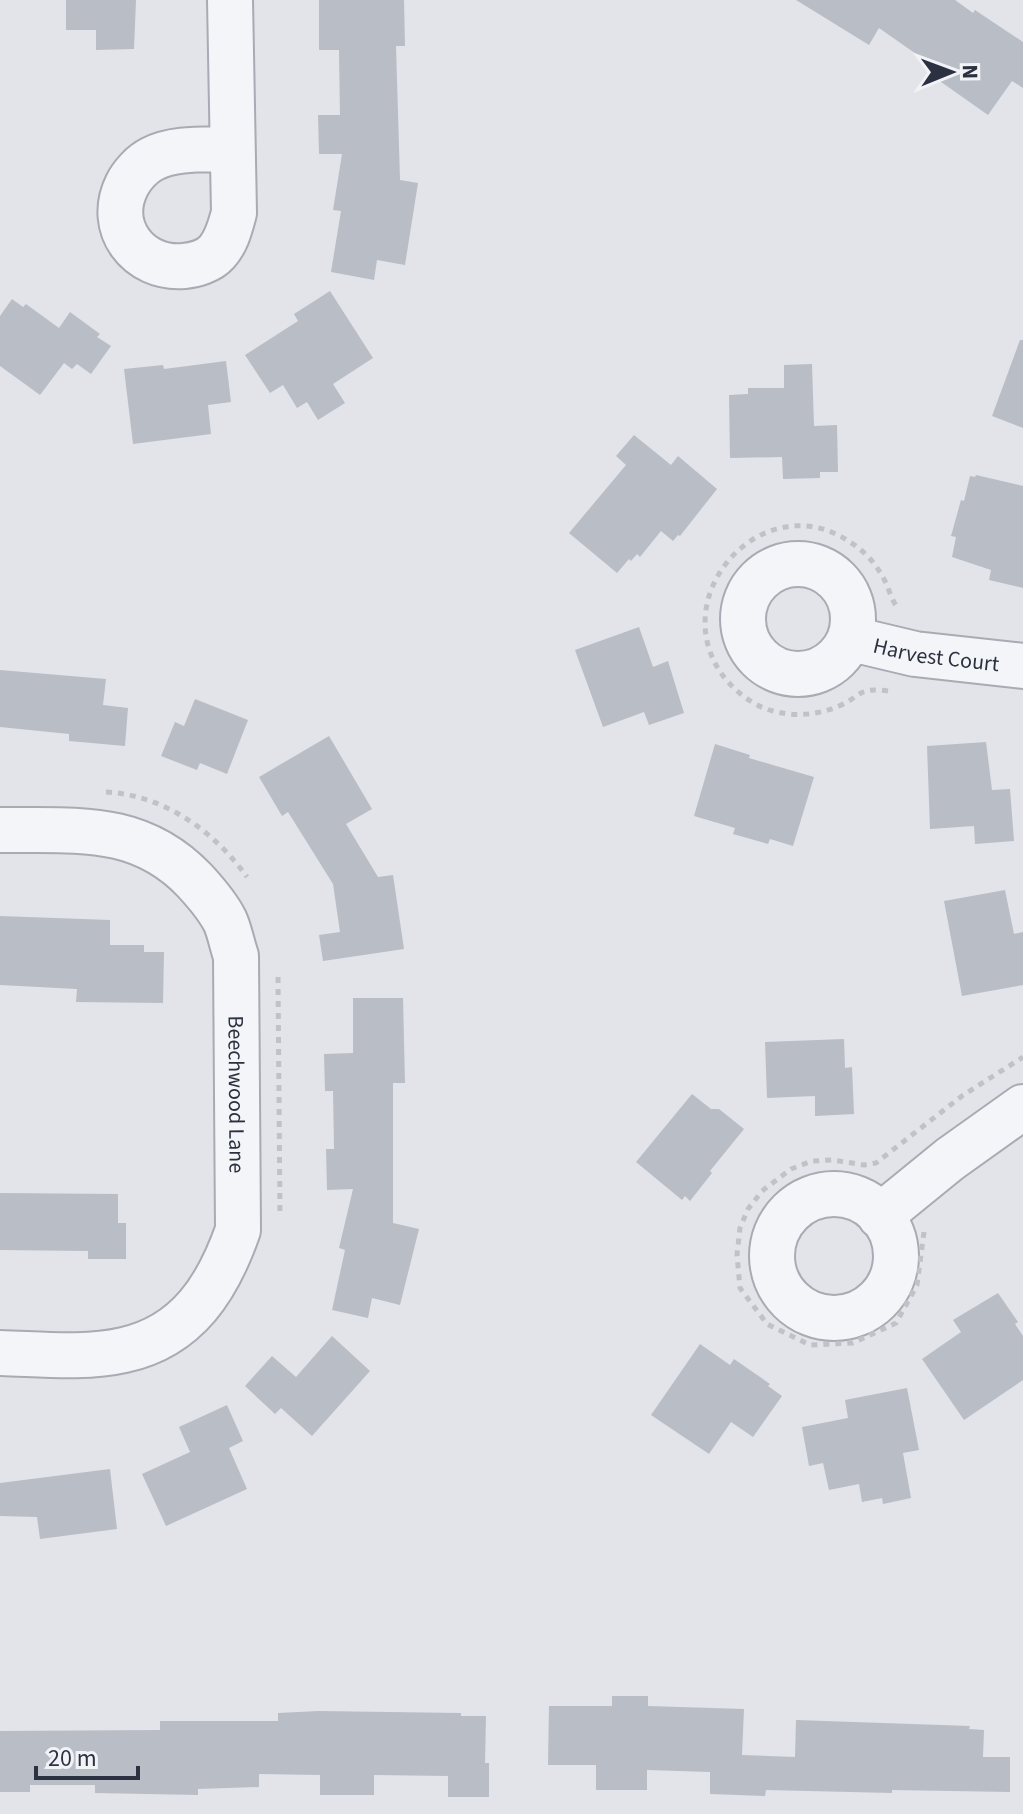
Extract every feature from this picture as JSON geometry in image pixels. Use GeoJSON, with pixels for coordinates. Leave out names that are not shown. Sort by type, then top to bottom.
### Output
{"type":"FeatureCollection","features":[{"type":"Feature","properties":{"kind":"street"},"geometry":{"type":"LineString","coordinates":[[230,0],[231,149]]}},
{"type":"Feature","properties":{"kind":"street","name":"Harvest Court"},"geometry":{"type":"LineString","coordinates":[[852,639],[915,654],[1023,666]]}},
{"type":"Feature","properties":{"kind":"street","name":"Beechwood Lane"},"geometry":{"type":"LineString","coordinates":[[0,830],[82,831],[123,836],[155,848],[192,878],[224,921],[236,956],[238,1230],[225,1267],[206,1300],[181,1322],[153,1340],[125,1350],[94,1354],[0,1353]]}},
{"type":"Feature","properties":{"kind":"street"},"geometry":{"type":"LineString","coordinates":[[880,1216],[950,1159],[1023,1107]]}},
{"type":"Feature","properties":{"kind":"path"},"geometry":{"type":"LineString","coordinates":[[925,1227],[917,1285],[896,1323],[853,1343],[810,1345],[799,1340],[767,1324],[740,1288],[737,1255],[742,1221],[755,1199],[781,1175],[801,1165],[823,1160],[864,1165],[876,1163],[950,1105],[1023,1057]]}},
{"type":"Feature","properties":{"kind":"building"},"geometry":{"type":"Polygon","coordinates":[[[66,0],[136,0],[134,49],[96,50],[96,30],[66,30],[66,0]]]}},
{"type":"Feature","properties":{"kind":"building"},"geometry":{"type":"Polygon","coordinates":[[[319,0],[404,0],[405,46],[396,46],[400,180],[418,183],[405,265],[377,260],[374,280],[331,272],[341,211],[333,210],[342,154],[319,154],[318,115],[340,115],[339,50],[319,50],[319,0]]]}},
{"type":"Feature","properties":{"kind":"building"},"geometry":{"type":"Polygon","coordinates":[[[796,0],[955,0],[1023,42],[1023,88],[1012,81],[988,115],[934,77],[939,70],[879,28],[869,45],[796,0]]]}},
{"type":"Feature","properties":{"kind":"building"},"geometry":{"type":"Polygon","coordinates":[[[330,291],[373,358],[333,384],[345,403],[318,420],[307,402],[297,408],[283,385],[270,393],[245,355],[298,321],[294,314],[330,291]]]}},
{"type":"Feature","properties":{"kind":"building"},"geometry":{"type":"Polygon","coordinates":[[[12,299],[23,307],[26,304],[59,328],[70,312],[111,346],[91,374],[77,364],[72,369],[64,363],[40,395],[0,366],[0,316],[12,299]]]}},
{"type":"Feature","properties":{"kind":"building"},"geometry":{"type":"Polygon","coordinates":[[[1020,340],[1023,340],[1023,428],[992,416],[1020,340]]]}},
{"type":"Feature","properties":{"kind":"building"},"geometry":{"type":"Polygon","coordinates":[[[226,361],[231,402],[208,405],[211,434],[133,444],[124,369],[163,365],[164,369],[226,361]]]}},
{"type":"Feature","properties":{"kind":"building"},"geometry":{"type":"Polygon","coordinates":[[[812,364],[814,426],[837,425],[838,472],[820,472],[820,478],[783,479],[782,457],[730,458],[729,395],[748,394],[748,388],[784,388],[784,365],[812,364]]]}},
{"type":"Feature","properties":{"kind":"building"},"geometry":{"type":"Polygon","coordinates":[[[634,435],[671,465],[678,456],[717,489],[680,536],[673,541],[661,531],[640,557],[637,554],[631,561],[629,559],[617,573],[569,533],[626,465],[616,456],[634,435]]]}},
{"type":"Feature","properties":{"kind":"building"},"geometry":{"type":"Polygon","coordinates":[[[970,476],[1023,486],[1023,588],[989,580],[991,570],[952,557],[956,537],[951,536],[961,500],[964,501],[970,476]]]}},
{"type":"Feature","properties":{"kind":"building"},"geometry":{"type":"Polygon","coordinates":[[[639,627],[653,667],[668,661],[684,713],[649,725],[644,712],[603,727],[575,650],[639,627]]]}},
{"type":"Feature","properties":{"kind":"building"},"geometry":{"type":"Polygon","coordinates":[[[0,670],[106,679],[103,705],[128,708],[125,746],[69,741],[69,734],[0,727],[0,670]]]}},
{"type":"Feature","properties":{"kind":"building"},"geometry":{"type":"Polygon","coordinates":[[[195,699],[248,720],[227,774],[200,763],[197,770],[161,756],[175,722],[184,726],[195,699]]]}},
{"type":"Feature","properties":{"kind":"building"},"geometry":{"type":"Polygon","coordinates":[[[329,736],[372,809],[346,824],[378,877],[393,875],[404,949],[323,961],[319,935],[340,932],[333,884],[288,812],[282,816],[259,777],[329,736]]]}},
{"type":"Feature","properties":{"kind":"building"},"geometry":{"type":"Polygon","coordinates":[[[986,742],[992,790],[1010,789],[1014,841],[975,844],[974,826],[930,829],[927,746],[986,742]]]}},
{"type":"Feature","properties":{"kind":"building"},"geometry":{"type":"Polygon","coordinates":[[[715,744],[750,755],[749,758],[814,777],[793,846],[770,839],[768,844],[733,834],[735,828],[694,816],[715,744]]]}},
{"type":"Feature","properties":{"kind":"building"},"geometry":{"type":"Polygon","coordinates":[[[1005,890],[1014,934],[1023,932],[1023,985],[962,996],[944,901],[1005,890]]]}},
{"type":"Feature","properties":{"kind":"building"},"geometry":{"type":"Polygon","coordinates":[[[0,916],[110,920],[110,945],[144,945],[144,952],[164,952],[163,1003],[76,1002],[77,989],[0,985],[0,916]]]}},
{"type":"Feature","properties":{"kind":"building"},"geometry":{"type":"Polygon","coordinates":[[[353,998],[403,998],[405,1083],[393,1083],[393,1223],[419,1229],[400,1305],[372,1298],[368,1318],[332,1310],[345,1250],[339,1248],[353,1189],[327,1190],[326,1149],[334,1149],[333,1091],[325,1091],[324,1054],[353,1053],[353,998]]]}},
{"type":"Feature","properties":{"kind":"building"},"geometry":{"type":"Polygon","coordinates":[[[844,1039],[845,1068],[852,1067],[854,1114],[815,1116],[815,1096],[767,1098],[765,1042],[844,1039]]]}},
{"type":"Feature","properties":{"kind":"building"},"geometry":{"type":"Polygon","coordinates":[[[692,1094],[711,1109],[719,1109],[744,1129],[690,1201],[685,1196],[682,1200],[636,1162],[692,1094]]]}},
{"type":"Feature","properties":{"kind":"building"},"geometry":{"type":"Polygon","coordinates":[[[0,1193],[118,1194],[118,1223],[126,1223],[126,1259],[88,1259],[88,1251],[0,1250],[0,1193]]]}},
{"type":"Feature","properties":{"kind":"building"},"geometry":{"type":"Polygon","coordinates":[[[998,1293],[1018,1322],[1015,1324],[1023,1336],[1023,1380],[964,1420],[922,1359],[961,1332],[953,1320],[998,1293]]]}},
{"type":"Feature","properties":{"kind":"building"},"geometry":{"type":"Polygon","coordinates":[[[332,1336],[370,1371],[312,1436],[281,1408],[275,1414],[245,1386],[272,1356],[296,1377],[332,1336]]]}},
{"type":"Feature","properties":{"kind":"building"},"geometry":{"type":"Polygon","coordinates":[[[700,1344],[730,1365],[734,1359],[782,1396],[753,1437],[731,1422],[709,1454],[651,1415],[700,1344]]]}},
{"type":"Feature","properties":{"kind":"building"},"geometry":{"type":"Polygon","coordinates":[[[907,1388],[919,1450],[903,1453],[911,1498],[883,1504],[882,1498],[862,1502],[859,1484],[829,1490],[823,1463],[809,1466],[802,1427],[848,1418],[845,1400],[907,1388]]]}},
{"type":"Feature","properties":{"kind":"building"},"geometry":{"type":"Polygon","coordinates":[[[227,1405],[243,1441],[229,1448],[247,1489],[166,1526],[142,1474],[190,1452],[179,1427],[227,1405]]]}},
{"type":"Feature","properties":{"kind":"building"},"geometry":{"type":"Polygon","coordinates":[[[110,1469],[117,1529],[40,1539],[37,1517],[0,1516],[0,1483],[110,1469]]]}},
{"type":"Feature","properties":{"kind":"building"},"geometry":{"type":"Polygon","coordinates":[[[612,1696],[648,1696],[648,1706],[744,1709],[742,1755],[795,1757],[796,1720],[970,1726],[969,1729],[984,1730],[983,1757],[1010,1757],[1010,1792],[766,1790],[765,1796],[710,1794],[710,1772],[647,1770],[647,1790],[596,1790],[596,1765],[548,1765],[549,1706],[612,1706],[612,1696]]]}},
{"type":"Feature","properties":{"kind":"building"},"geometry":{"type":"Polygon","coordinates":[[[319,1711],[486,1716],[485,1763],[489,1763],[489,1797],[448,1797],[448,1776],[374,1775],[374,1795],[320,1795],[320,1775],[259,1774],[259,1787],[198,1789],[198,1795],[95,1793],[95,1785],[30,1785],[30,1792],[0,1792],[0,1731],[160,1730],[160,1721],[278,1721],[278,1713],[319,1711]]]}}]}
